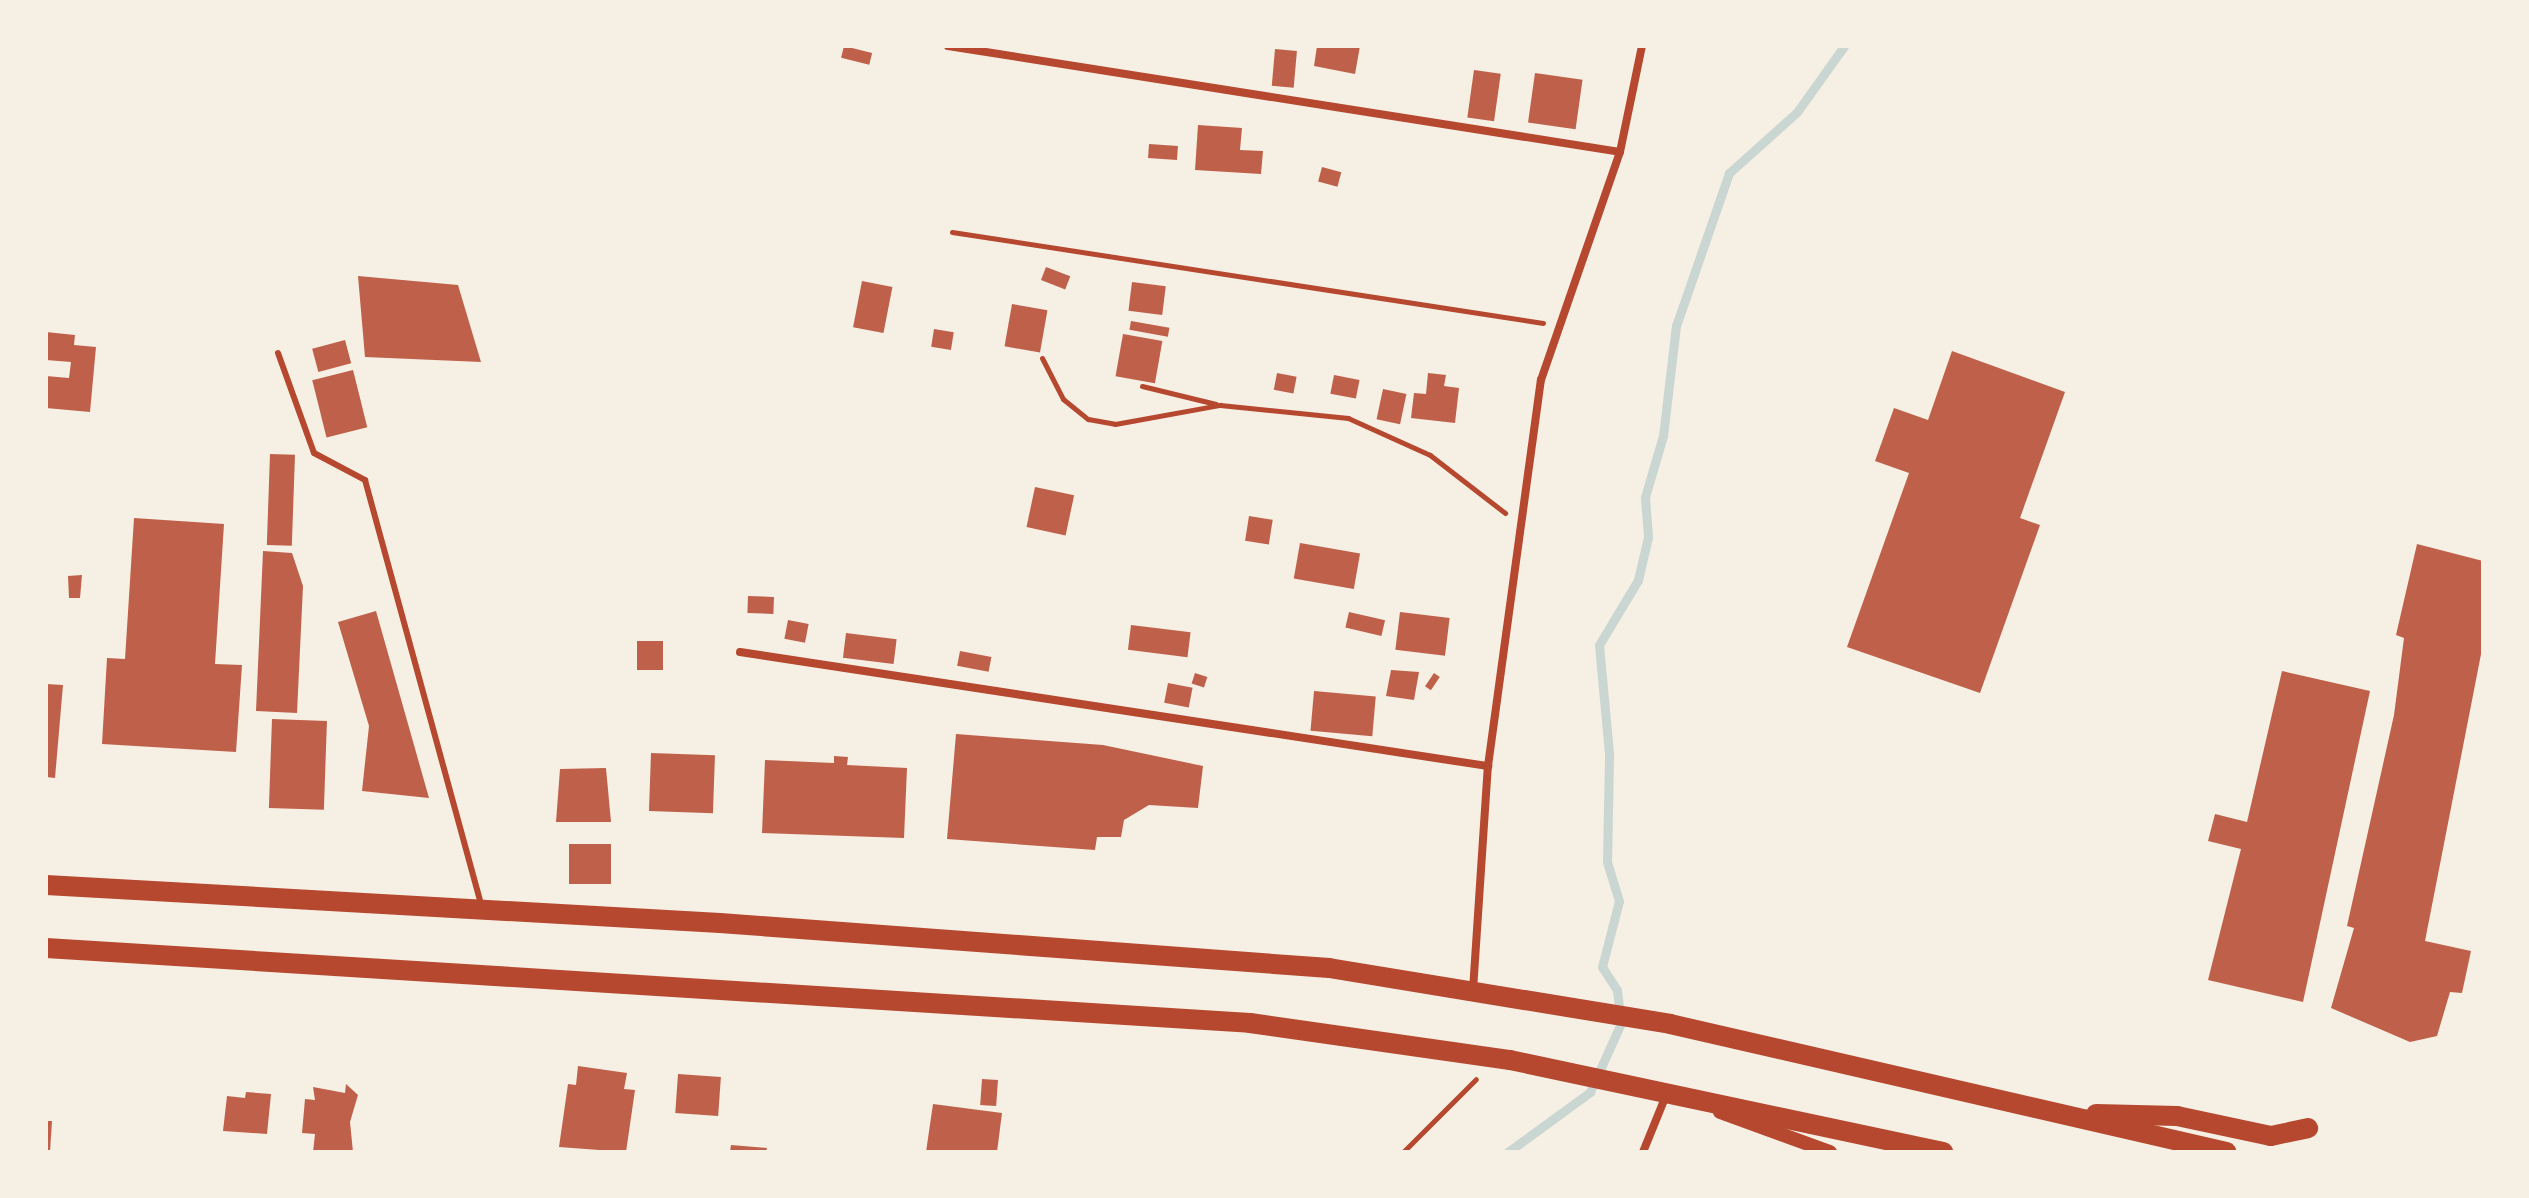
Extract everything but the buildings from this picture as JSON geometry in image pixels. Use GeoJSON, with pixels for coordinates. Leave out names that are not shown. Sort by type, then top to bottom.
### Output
{"type":"FeatureCollection","features":[{"type":"Feature","properties":{"kind":"main road"},"geometry":{"type":"LineString","coordinates":[[46,885],[1198,956],[1473,990],[1670,1024],[2226,1152]]}},
{"type":"Feature","properties":{"kind":"main road"},"geometry":{"type":"LineString","coordinates":[[46,948],[1250,1023],[1510,1060],[1645,1086],[1943,1152]]}},
{"type":"Feature","properties":{"kind":"main road"},"geometry":{"type":"LineString","coordinates":[[2070,1115],[2177,1116],[2271,1136],[2308,1128]]}},
{"type":"Feature","properties":{"kind":"street"},"geometry":{"type":"LineString","coordinates":[[948,46],[1620,152]]}},
{"type":"Feature","properties":{"kind":"street"},"geometry":{"type":"LineString","coordinates":[[1473,990],[1488,766],[1541,380],[1620,152],[1642,46]]}},
{"type":"Feature","properties":{"kind":"street"},"geometry":{"type":"LineString","coordinates":[[740,652],[1488,766]]}},
{"type":"Feature","properties":{"kind":"street"},"geometry":{"type":"LineString","coordinates":[[1643,1152],[1667,1092],[1830,1152]]}},
{"type":"Feature","properties":{"kind":"lane"},"geometry":{"type":"LineString","coordinates":[[278,353],[314,453],[365,480],[482,910]]}},
{"type":"Feature","properties":{"kind":"path"},"geometry":{"type":"LineString","coordinates":[[952,232],[1560,325]]}},
{"type":"Feature","properties":{"kind":"path"},"geometry":{"type":"LineString","coordinates":[[1042,358],[1063,399],[1088,419],[1115,424],[1220,405]]}},
{"type":"Feature","properties":{"kind":"path"},"geometry":{"type":"LineString","coordinates":[[1142,386],[1220,405],[1348,418],[1392,434],[1462,477],[1521,526]]}},
{"type":"Feature","properties":{"kind":"path"},"geometry":{"type":"LineString","coordinates":[[1403,1152],[1477,1078]]}},
{"type":"Feature","properties":{"kind":"waterway"},"geometry":{"type":"LineString","coordinates":[[1508,1152],[1590,1092],[1621,1023],[1617,990],[1602,967],[1619,901],[1607,862],[1609,753],[1599,645],[1638,580],[1648,537],[1645,497],[1663,436],[1676,326],[1729,173],[1797,112],[1844,46]]}}]}
